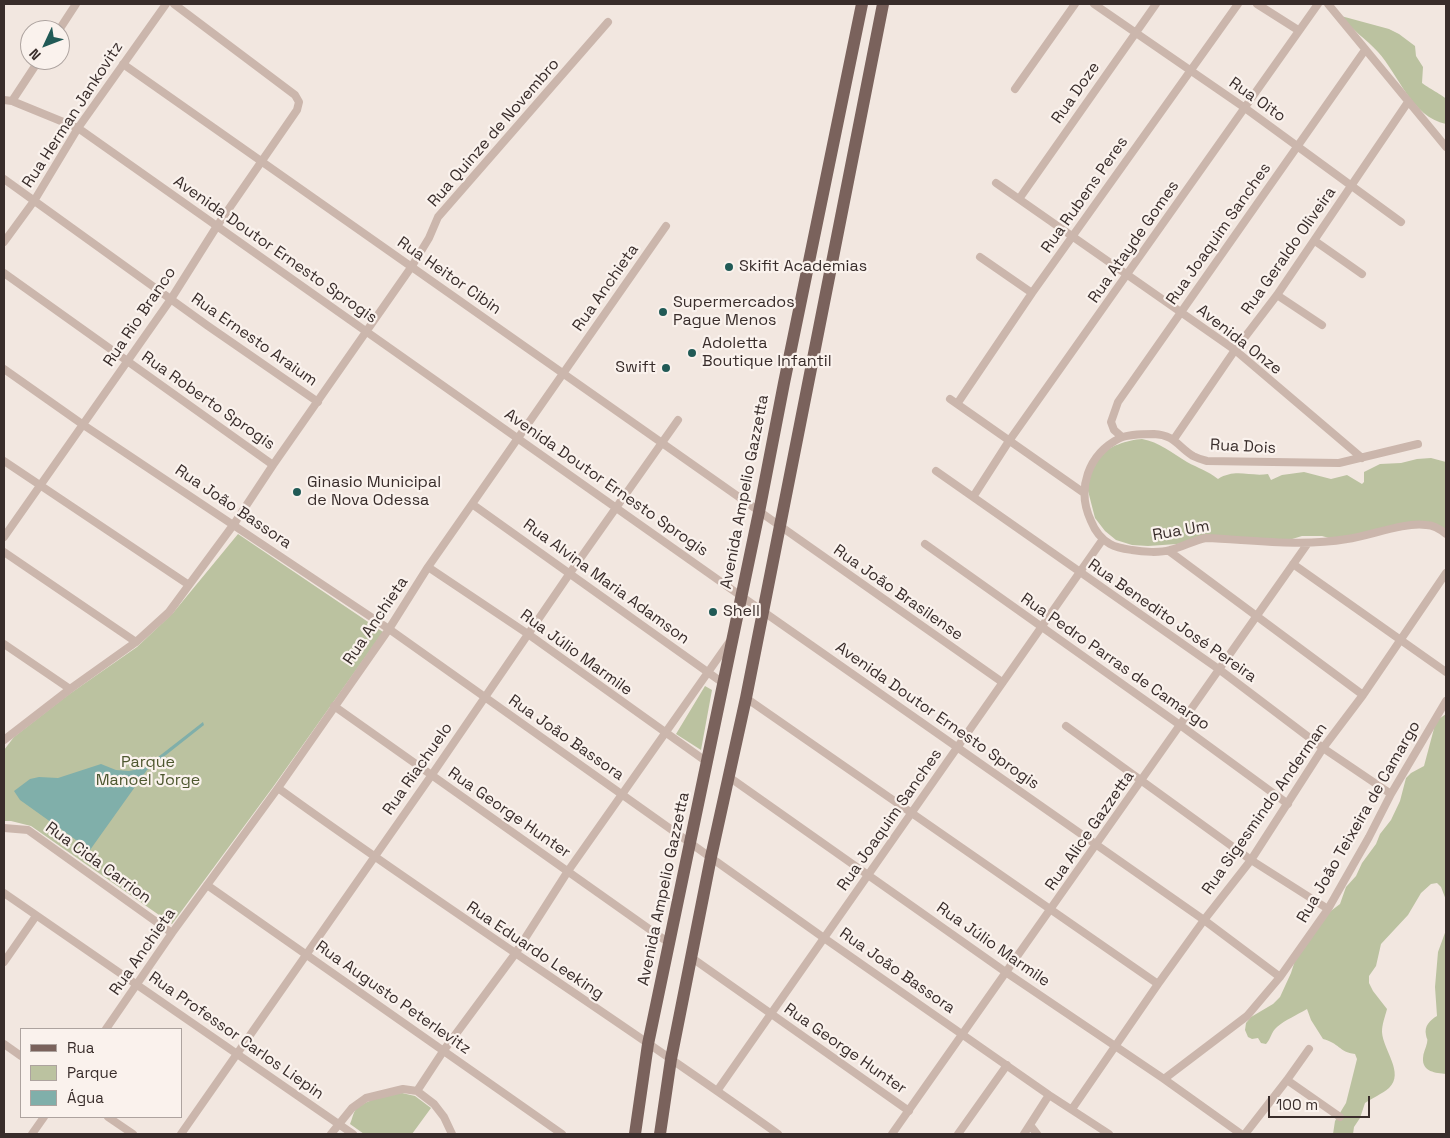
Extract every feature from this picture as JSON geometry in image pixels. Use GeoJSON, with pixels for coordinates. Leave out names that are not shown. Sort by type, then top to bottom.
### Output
{"type":"FeatureCollection","features":[{"type":"Feature","properties":{"kind":"main road"},"geometry":{"type":"LineString","coordinates":[[862,5],[872,13],[882,8]]}},
{"type":"Feature","properties":{"kind":"main road","name":"Avenida Ampelio Gazzetta"},"geometry":{"type":"LineString","coordinates":[[634,1131],[648,1044],[734,636],[862,5]]}},
{"type":"Feature","properties":{"kind":"main road"},"geometry":{"type":"LineString","coordinates":[[660,1134],[671,1059],[711,857],[746,698],[817,329],[882,8]]}},
{"type":"Feature","properties":{"kind":"main road"},"geometry":{"type":"LineString","coordinates":[[800,306],[811,315],[817,329]]}},
{"type":"Feature","properties":{"kind":"street"},"geometry":{"type":"LineString","coordinates":[[66,20],[76,4]]}},
{"type":"Feature","properties":{"kind":"street","name":"Rua Herman Jankovitz"},"geometry":{"type":"LineString","coordinates":[[4,242],[34,200],[78,128],[166,4]]}},
{"type":"Feature","properties":{"kind":"street","name":"Rua Rio Branco"},"geometry":{"type":"LineString","coordinates":[[4,537],[170,299],[260,162],[297,110],[299,102],[295,95],[174,4]]}},
{"type":"Feature","properties":{"kind":"street"},"geometry":{"type":"LineString","coordinates":[[1015,89],[1075,4]]}},
{"type":"Feature","properties":{"kind":"street","name":"Rua Oito"},"geometry":{"type":"LineString","coordinates":[[1094,4],[1245,108],[1401,222]]}},
{"type":"Feature","properties":{"kind":"street","name":"Rua Doze"},"geometry":{"type":"LineString","coordinates":[[1019,199],[1156,4]]}},
{"type":"Feature","properties":{"kind":"street","name":"Rua Rubens Peres"},"geometry":{"type":"LineString","coordinates":[[957,404],[1032,293],[1238,4]]}},
{"type":"Feature","properties":{"kind":"street"},"geometry":{"type":"LineString","coordinates":[[1257,4],[1298,30]]}},
{"type":"Feature","properties":{"kind":"street","name":"Rua Atayde Gomes"},"geometry":{"type":"LineString","coordinates":[[973,497],[1009,442],[1318,4]]}},
{"type":"Feature","properties":{"kind":"street"},"geometry":{"type":"LineString","coordinates":[[1328,4],[1446,147]]}},
{"type":"Feature","properties":{"kind":"street","name":"Rua Quinze de Novembro"},"geometry":{"type":"LineString","coordinates":[[5,737],[136,642],[169,612],[234,524],[412,266],[429,238],[438,217],[608,22]]}},
{"type":"Feature","properties":{"kind":"street","name":"Rua Joaquim Sanches"},"geometry":{"type":"LineString","coordinates":[[1122,437],[1114,430],[1111,422],[1118,402],[1366,50]]}},
{"type":"Feature","properties":{"kind":"street","name":"Rua Heitor Cibin"},"geometry":{"type":"LineString","coordinates":[[123,64],[759,512]]}},
{"type":"Feature","properties":{"kind":"street"},"geometry":{"type":"LineString","coordinates":[[8,101],[31,70]]}},
{"type":"Feature","properties":{"kind":"street","name":"Avenida Doutor Ernesto Sprogis"},"geometry":{"type":"LineString","coordinates":[[8,101],[78,128],[762,611],[1204,920],[1280,977]]}},
{"type":"Feature","properties":{"kind":"street","name":"Rua Geraldo Oliveira"},"geometry":{"type":"LineString","coordinates":[[1174,439],[1235,350],[1315,241],[1408,102]]}},
{"type":"Feature","properties":{"kind":"street","name":"Rua Ernesto Araium"},"geometry":{"type":"LineString","coordinates":[[4,179],[170,299],[318,402]]}},
{"type":"Feature","properties":{"kind":"street","name":"Avenida Onze"},"geometry":{"type":"LineString","coordinates":[[996,183],[1235,350],[1362,458]]}},
{"type":"Feature","properties":{"kind":"street","name":"Rua Anchieta"},"geometry":{"type":"LineString","coordinates":[[107,1028],[172,933],[278,788],[389,629],[428,567],[666,226]]}},
{"type":"Feature","properties":{"kind":"street"},"geometry":{"type":"LineString","coordinates":[[1315,241],[1362,274]]}},
{"type":"Feature","properties":{"kind":"street"},"geometry":{"type":"LineString","coordinates":[[980,257],[1032,293]]}},
{"type":"Feature","properties":{"kind":"street","name":"Rua Roberto Sprogis"},"geometry":{"type":"LineString","coordinates":[[4,273],[273,465]]}},
{"type":"Feature","properties":{"kind":"street"},"geometry":{"type":"LineString","coordinates":[[1277,295],[1322,325]]}},
{"type":"Feature","properties":{"kind":"street","name":"Rua João Bassora"},"geometry":{"type":"LineString","coordinates":[[4,369],[82,424],[389,629],[484,698],[624,794],[824,938],[1108,1134]]}},
{"type":"Feature","properties":{"kind":"street"},"geometry":{"type":"LineString","coordinates":[[950,399],[1084,493]]}},
{"type":"Feature","properties":{"kind":"street","name":"Rua Riachuelo"},"geometry":{"type":"LineString","coordinates":[[181,1134],[678,420]]}},
{"type":"Feature","properties":{"kind":"street","name":"Rua Dois"},"geometry":{"type":"LineString","coordinates":[[1122,437],[1164,435],[1174,439],[1194,456],[1207,461],[1327,464],[1362,458],[1418,444]]}},
{"type":"Feature","properties":{"kind":"street"},"geometry":{"type":"LineString","coordinates":[[1103,540],[1094,528],[1088,515],[1084,493],[1087,474],[1095,459],[1106,447],[1122,437]]}},
{"type":"Feature","properties":{"kind":"street"},"geometry":{"type":"LineString","coordinates":[[4,461],[190,585]]}},
{"type":"Feature","properties":{"kind":"street","name":"Rua Benedito José Pereira"},"geometry":{"type":"LineString","coordinates":[[936,471],[1220,670],[1323,748],[1391,794]]}},
{"type":"Feature","properties":{"kind":"street","name":"Rua Alvina Maria Adamson"},"geometry":{"type":"LineString","coordinates":[[472,504],[723,683]]}},
{"type":"Feature","properties":{"kind":"street","name":"Rua João Brasilense"},"geometry":{"type":"LineString","coordinates":[[759,512],[1002,682]]}},
{"type":"Feature","properties":{"kind":"street","name":"Rua Um"},"geometry":{"type":"LineString","coordinates":[[1103,540],[1117,547],[1134,551],[1169,551],[1206,538],[1308,543],[1347,540],[1425,524],[1433,526],[1446,534]]}},
{"type":"Feature","properties":{"kind":"street","name":"Rua Joaquim Sanches"},"geometry":{"type":"LineString","coordinates":[[717,1091],[1103,540]]}},
{"type":"Feature","properties":{"kind":"street","name":"Rua Alice Gazzetta"},"geometry":{"type":"LineString","coordinates":[[892,1134],[1308,543]]}},
{"type":"Feature","properties":{"kind":"street","name":"Rua Pedro Parras de Camargo"},"geometry":{"type":"LineString","coordinates":[[925,544],[1288,804]]}},
{"type":"Feature","properties":{"kind":"street"},"geometry":{"type":"LineString","coordinates":[[1169,551],[1363,695]]}},
{"type":"Feature","properties":{"kind":"street"},"geometry":{"type":"LineString","coordinates":[[4,552],[136,642]]}},
{"type":"Feature","properties":{"kind":"street"},"geometry":{"type":"LineString","coordinates":[[1293,564],[1446,672]]}},
{"type":"Feature","properties":{"kind":"street","name":"Rua Júlio Marmile"},"geometry":{"type":"LineString","coordinates":[[428,567],[528,634],[665,734],[707,762]]}},
{"type":"Feature","properties":{"kind":"street","name":"Rua Sigesmindo Anderman"},"geometry":{"type":"LineString","coordinates":[[1072,1109],[1204,920],[1251,860],[1323,748],[1363,695],[1446,574]]}},
{"type":"Feature","properties":{"kind":"street"},"geometry":{"type":"LineString","coordinates":[[417,1091],[444,1050],[515,954],[568,871],[734,636]]}},
{"type":"Feature","properties":{"kind":"street"},"geometry":{"type":"LineString","coordinates":[[4,644],[70,689]]}},
{"type":"Feature","properties":{"kind":"street"},"geometry":{"type":"LineString","coordinates":[[746,698],[1158,984]]}},
{"type":"Feature","properties":{"kind":"street","name":"Rua João Teixeira de Camargo"},"geometry":{"type":"LineString","coordinates":[[1164,1079],[1247,1016],[1280,977],[1328,909],[1391,794],[1446,701]]}},
{"type":"Feature","properties":{"kind":"street","name":"Rua George Hunter"},"geometry":{"type":"LineString","coordinates":[[334,706],[670,943]]}},
{"type":"Feature","properties":{"kind":"street"},"geometry":{"type":"LineString","coordinates":[[1066,726],[1251,860],[1328,909]]}},
{"type":"Feature","properties":{"kind":"street","name":"Rua Júlio Marmile"},"geometry":{"type":"LineString","coordinates":[[729,778],[1241,1134]]}},
{"type":"Feature","properties":{"kind":"street","name":"Rua Eduardo Leeking"},"geometry":{"type":"LineString","coordinates":[[278,788],[374,858],[671,1059],[778,1134]]}},
{"type":"Feature","properties":{"kind":"street","name":"Rua Cida Carrion"},"geometry":{"type":"LineString","coordinates":[[4,828],[28,830],[172,933]]}},
{"type":"Feature","properties":{"kind":"street","name":"Rua Augusto Peterlevitz"},"geometry":{"type":"LineString","coordinates":[[207,885],[562,1134]]}},
{"type":"Feature","properties":{"kind":"street","name":"Rua Professor Carlos Liepin"},"geometry":{"type":"LineString","coordinates":[[4,893],[353,1134]]}},
{"type":"Feature","properties":{"kind":"street"},"geometry":{"type":"LineString","coordinates":[[4,962],[36,916]]}},
{"type":"Feature","properties":{"kind":"street","name":"Rua George Hunter"},"geometry":{"type":"LineString","coordinates":[[692,958],[909,1111]]}},
{"type":"Feature","properties":{"kind":"street"},"geometry":{"type":"LineString","coordinates":[[4,1044],[20,1055]]}},
{"type":"Feature","properties":{"kind":"street"},"geometry":{"type":"LineString","coordinates":[[1245,1134],[1309,1049]]}},
{"type":"Feature","properties":{"kind":"street"},"geometry":{"type":"LineString","coordinates":[[958,1134],[1007,1065]]}},
{"type":"Feature","properties":{"kind":"street"},"geometry":{"type":"LineString","coordinates":[[1287,1080],[1340,1117]]}},
{"type":"Feature","properties":{"kind":"street"},"geometry":{"type":"LineString","coordinates":[[331,1134],[352,1108],[366,1098],[403,1089],[417,1091],[434,1104],[444,1117],[452,1134]]}},
{"type":"Feature","properties":{"kind":"street"},"geometry":{"type":"LineString","coordinates":[[1024,1134],[1049,1095]]}},
{"type":"Feature","properties":{"kind":"street"},"geometry":{"type":"LineString","coordinates":[[32,1134],[43,1118]]}},
{"type":"Feature","properties":{"kind":"street"},"geometry":{"type":"LineString","coordinates":[[109,1118],[132,1134]]}},
{"type":"Feature","properties":{"kind":"street"},"geometry":{"type":"LineString","coordinates":[[1030,1125],[1037,1134]]}},
{"type":"Feature","properties":{"kind":"green space"},"geometry":{"type":"Polygon","coordinates":[[[1341,16],[1389,29],[1415,46],[1416,56],[1423,67],[1422,83],[1446,99],[1446,124],[1434,120],[1415,104],[1378,52],[1341,16]]]}},
{"type":"Feature","properties":{"kind":"green space"},"geometry":{"type":"Polygon","coordinates":[[[1142,439],[1160,445],[1218,479],[1237,473],[1268,474],[1271,480],[1282,475],[1304,472],[1331,479],[1347,475],[1362,484],[1364,482],[1364,472],[1380,464],[1431,458],[1446,462],[1446,531],[1423,523],[1336,540],[1322,536],[1302,536],[1276,544],[1224,536],[1177,544],[1132,545],[1116,540],[1105,531],[1095,518],[1086,483],[1097,461],[1107,450],[1124,442],[1142,439]]]}},
{"type":"Feature","properties":{"kind":"green space","name":"Parque Manoel Jorge"},"geometry":{"type":"Polygon","coordinates":[[[238,534],[383,632],[273,787],[172,924],[31,826],[4,821],[4,750],[14,737],[68,695],[137,647],[173,613],[238,534]]]}},
{"type":"Feature","properties":{"kind":"green space"},"geometry":{"type":"Polygon","coordinates":[[[705,686],[712,690],[701,750],[676,734],[705,686]]]}},
{"type":"Feature","properties":{"kind":"green space"},"geometry":{"type":"Polygon","coordinates":[[[1446,714],[1446,900],[1441,887],[1437,883],[1431,884],[1421,893],[1408,915],[1381,944],[1376,966],[1369,976],[1369,983],[1387,1009],[1382,1032],[1395,1075],[1389,1088],[1365,1103],[1360,1118],[1354,1127],[1353,1134],[1333,1134],[1335,1121],[1346,1103],[1357,1059],[1355,1054],[1345,1051],[1323,1039],[1311,1020],[1307,1009],[1277,1027],[1266,1044],[1261,1043],[1258,1038],[1252,1039],[1248,1037],[1245,1030],[1246,1023],[1251,1017],[1273,1004],[1280,997],[1291,973],[1299,948],[1319,920],[1340,904],[1346,887],[1356,876],[1380,834],[1391,820],[1400,801],[1406,778],[1424,766],[1436,721],[1446,714]]]}},
{"type":"Feature","properties":{"kind":"green space"},"geometry":{"type":"Polygon","coordinates":[[[1446,930],[1446,1074],[1427,1069],[1423,1063],[1423,1054],[1427,1041],[1427,1026],[1437,1016],[1435,987],[1438,952],[1446,930]]]}},
{"type":"Feature","properties":{"kind":"green space"},"geometry":{"type":"Polygon","coordinates":[[[402,1093],[415,1096],[431,1108],[412,1134],[364,1134],[350,1124],[356,1109],[366,1103],[378,1098],[402,1093]]]}},
{"type":"Feature","properties":{"kind":"water"},"geometry":{"type":"Polygon","coordinates":[[[203,722],[204,725],[147,770],[90,850],[20,800],[14,791],[30,779],[39,777],[58,778],[101,764],[116,770],[129,771],[144,768],[203,722]]]}},
{"type":"Feature","properties":{"kind":"place","name":"Skifit Academias"},"geometry":{"type":"Point","coordinates":[729,267]}},
{"type":"Feature","properties":{"kind":"place","name":"Supermercados Pague Menos"},"geometry":{"type":"Point","coordinates":[663,312]}},
{"type":"Feature","properties":{"kind":"place","name":"Adoletta Boutique Infantil"},"geometry":{"type":"Point","coordinates":[692,353]}},
{"type":"Feature","properties":{"kind":"place","name":"Swift"},"geometry":{"type":"Point","coordinates":[666,368]}},
{"type":"Feature","properties":{"kind":"place","name":"Ginasio Municipal de Nova Odessa"},"geometry":{"type":"Point","coordinates":[297,492]}},
{"type":"Feature","properties":{"kind":"place","name":"Shell"},"geometry":{"type":"Point","coordinates":[713,612]}}]}
